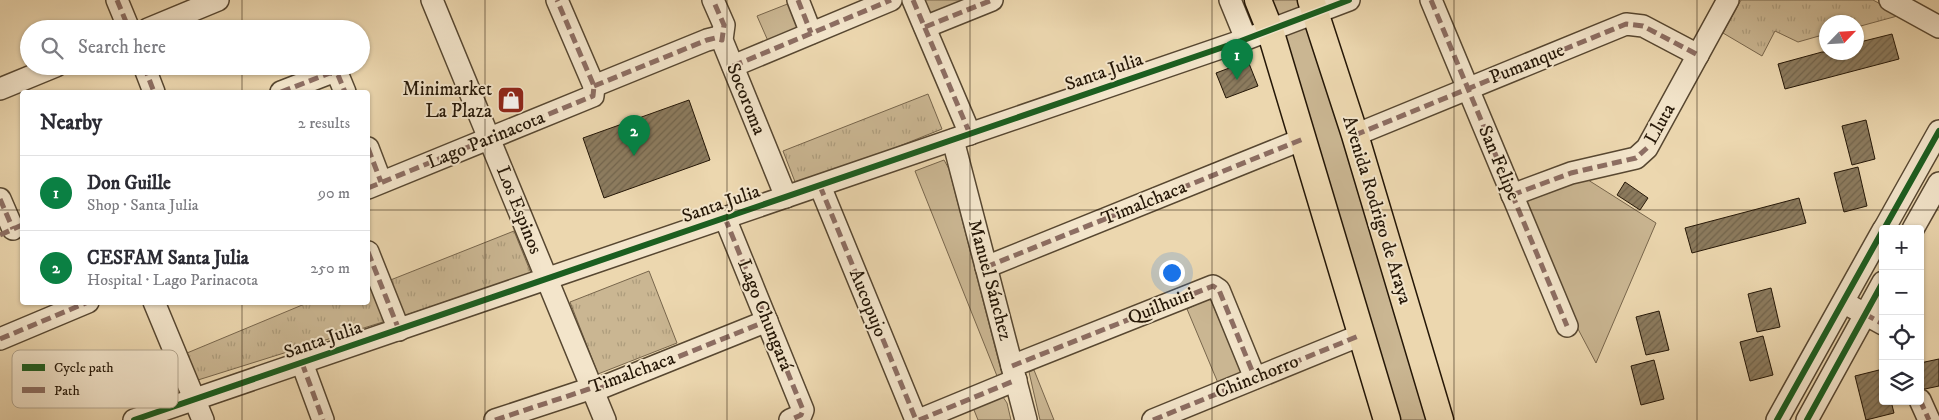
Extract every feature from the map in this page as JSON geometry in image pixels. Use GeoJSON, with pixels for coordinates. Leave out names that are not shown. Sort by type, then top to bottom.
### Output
{"type":"FeatureCollection","features":[{"type":"Feature","properties":{"kind":"main road"},"geometry":{"type":"LineString","coordinates":[[1258,0],[1270,30],[1387,420]]}},
{"type":"Feature","properties":{"kind":"main road","name":"Avenida Rodrigo de Araya"},"geometry":{"type":"LineString","coordinates":[[1314,7],[1355,135],[1440,420]]}},
{"type":"Feature","properties":{"kind":"street"},"geometry":{"type":"LineString","coordinates":[[117,0],[125,20]]}},
{"type":"Feature","properties":{"kind":"street"},"geometry":{"type":"LineString","coordinates":[[170,20],[218,0]]}},
{"type":"Feature","properties":{"kind":"street","name":"Los Espinos"},"geometry":{"type":"LineString","coordinates":[[432,0],[605,420]]}},
{"type":"Feature","properties":{"kind":"street"},"geometry":{"type":"LineString","coordinates":[[557,0],[594,86]]}},
{"type":"Feature","properties":{"kind":"street","name":"Socoroma"},"geometry":{"type":"LineString","coordinates":[[714,0],[724,25],[722,40],[786,197]]}},
{"type":"Feature","properties":{"kind":"street"},"geometry":{"type":"LineString","coordinates":[[798,0],[811,33]]}},
{"type":"Feature","properties":{"kind":"street"},"geometry":{"type":"LineString","coordinates":[[733,66],[891,0]]}},
{"type":"Feature","properties":{"kind":"street","name":"Manuel Sánchez"},"geometry":{"type":"LineString","coordinates":[[913,0],[925,27],[961,137],[986,267],[1026,420]]}},
{"type":"Feature","properties":{"kind":"street"},"geometry":{"type":"LineString","coordinates":[[925,27],[992,0]]}},
{"type":"Feature","properties":{"kind":"street"},"geometry":{"type":"LineString","coordinates":[[1230,0],[1246,39]]}},
{"type":"Feature","properties":{"kind":"street","name":"Santa Julia"},"geometry":{"type":"LineString","coordinates":[[178,406],[1246,39],[1270,30],[1314,7],[1349,0]]}},
{"type":"Feature","properties":{"kind":"street","name":"San Felipe"},"geometry":{"type":"LineString","coordinates":[[1431,0],[1567,326]]}},
{"type":"Feature","properties":{"kind":"street","name":"Lluta"},"geometry":{"type":"LineString","coordinates":[[1512,195],[1571,173],[1641,155],[1647,148],[1728,0]]}},
{"type":"Feature","properties":{"kind":"street"},"geometry":{"type":"LineString","coordinates":[[1890,0],[1939,27]]}},
{"type":"Feature","properties":{"kind":"street","name":"Pumanque"},"geometry":{"type":"LineString","coordinates":[[1355,135],[1626,24],[1643,26],[1698,55]]}},
{"type":"Feature","properties":{"kind":"street","name":"Lago Parinacota"},"geometry":{"type":"LineString","coordinates":[[374,185],[591,98],[595,93],[594,86],[706,40],[716,38],[722,40]]}},
{"type":"Feature","properties":{"kind":"street"},"geometry":{"type":"LineString","coordinates":[[0,89],[34,75]]}},
{"type":"Feature","properties":{"kind":"street"},"geometry":{"type":"LineString","coordinates":[[147,75],[153,90]]}},
{"type":"Feature","properties":{"kind":"street"},"geometry":{"type":"LineString","coordinates":[[286,90],[324,75]]}},
{"type":"Feature","properties":{"kind":"street"},"geometry":{"type":"LineString","coordinates":[[336,75],[340,79],[344,90]]}},
{"type":"Feature","properties":{"kind":"street"},"geometry":{"type":"LineString","coordinates":[[1885,225],[1939,131]]}},
{"type":"Feature","properties":{"kind":"street","name":"Timalchaca"},"geometry":{"type":"LineString","coordinates":[[986,267],[1303,139]]}},
{"type":"Feature","properties":{"kind":"street"},"geometry":{"type":"LineString","coordinates":[[370,160],[374,185]]}},
{"type":"Feature","properties":{"kind":"street"},"geometry":{"type":"LineString","coordinates":[[1915,225],[1939,183]]}},
{"type":"Feature","properties":{"kind":"street","name":"Aucopujo"},"geometry":{"type":"LineString","coordinates":[[820,186],[917,420]]}},
{"type":"Feature","properties":{"kind":"street"},"geometry":{"type":"LineString","coordinates":[[0,199],[12,230]]}},
{"type":"Feature","properties":{"kind":"street","name":"Lago Chungará"},"geometry":{"type":"LineString","coordinates":[[725,218],[802,407],[797,416]]}},
{"type":"Feature","properties":{"kind":"street"},"geometry":{"type":"LineString","coordinates":[[1777,420],[1879,236]]}},
{"type":"Feature","properties":{"kind":"street"},"geometry":{"type":"LineString","coordinates":[[370,257],[399,330]]}},
{"type":"Feature","properties":{"kind":"street","name":"Quilhuiri"},"geometry":{"type":"LineString","coordinates":[[917,420],[1014,373],[1213,286],[1219,290],[1255,378]]}},
{"type":"Feature","properties":{"kind":"street"},"geometry":{"type":"LineString","coordinates":[[1807,420],[1874,319],[1879,298]]}},
{"type":"Feature","properties":{"kind":"street"},"geometry":{"type":"LineString","coordinates":[[1842,301],[1874,319]]}},
{"type":"Feature","properties":{"kind":"street"},"geometry":{"type":"LineString","coordinates":[[0,339],[81,305]]}},
{"type":"Feature","properties":{"kind":"street"},"geometry":{"type":"LineString","coordinates":[[155,305],[174,350]]}},
{"type":"Feature","properties":{"kind":"street","name":"Timalchaca"},"geometry":{"type":"LineString","coordinates":[[495,420],[592,388],[598,389],[767,321]]}},
{"type":"Feature","properties":{"kind":"street","name":"Chinchorro"},"geometry":{"type":"LineString","coordinates":[[1153,420],[1361,335]]}},
{"type":"Feature","properties":{"kind":"street"},"geometry":{"type":"LineString","coordinates":[[178,359],[203,420]]}},
{"type":"Feature","properties":{"kind":"street"},"geometry":{"type":"LineString","coordinates":[[302,363],[323,420]]}},
{"type":"Feature","properties":{"kind":"street"},"geometry":{"type":"LineString","coordinates":[[1922,405],[1929,420]]}},
{"type":"Feature","properties":{"kind":"street","name":"Santa Julia"},"geometry":{"type":"LineString","coordinates":[[134,420],[171,408]]}},
{"type":"Feature","properties":{"kind":"green space"},"geometry":{"type":"Polygon","coordinates":[[[921,0],[978,0],[928,20],[921,0]]]}},
{"type":"Feature","properties":{"kind":"green space"},"geometry":{"type":"Polygon","coordinates":[[[1269,0],[1297,0],[1343,138],[1427,420],[1394,420],[1269,0]]]}},
{"type":"Feature","properties":{"kind":"green space"},"geometry":{"type":"Polygon","coordinates":[[[1741,0],[1873,0],[1901,15],[1864,25],[1864,15],[1819,15],[1819,36],[1798,42],[1775,31],[1762,56],[1723,33],[1741,0]]]}},
{"type":"Feature","properties":{"kind":"green space"},"geometry":{"type":"Polygon","coordinates":[[[790,3],[800,28],[768,41],[757,16],[790,3]]]}},
{"type":"Feature","properties":{"kind":"green space"},"geometry":{"type":"Polygon","coordinates":[[[928,94],[942,129],[797,187],[783,151],[928,94]]]}},
{"type":"Feature","properties":{"kind":"green space"},"geometry":{"type":"Polygon","coordinates":[[[944,160],[949,169],[1002,374],[997,376],[915,171],[944,160]]]}},
{"type":"Feature","properties":{"kind":"green space"},"geometry":{"type":"Polygon","coordinates":[[[1585,178],[1656,223],[1596,363],[1578,329],[1520,196],[1585,178]]]}},
{"type":"Feature","properties":{"kind":"green space"},"geometry":{"type":"Polygon","coordinates":[[[514,231],[531,273],[403,316],[388,281],[514,231]]]}},
{"type":"Feature","properties":{"kind":"green space"},"geometry":{"type":"Polygon","coordinates":[[[649,271],[677,343],[598,374],[570,302],[649,271]]]}},
{"type":"Feature","properties":{"kind":"green space"},"geometry":{"type":"Polygon","coordinates":[[[370,282],[386,321],[198,380],[187,353],[302,305],[370,305],[370,282]]]}},
{"type":"Feature","properties":{"kind":"green space"},"geometry":{"type":"Polygon","coordinates":[[[1210,298],[1242,373],[1218,383],[1187,309],[1210,298]]]}},
{"type":"Feature","properties":{"kind":"green space"},"geometry":{"type":"Polygon","coordinates":[[[1034,370],[1054,420],[1040,420],[1029,372],[1034,370]]]}},
{"type":"Feature","properties":{"kind":"green space"},"geometry":{"type":"Polygon","coordinates":[[[1001,394],[1007,403],[1011,420],[978,420],[972,405],[1001,394]]]}},
{"type":"Feature","properties":{"kind":"building"},"geometry":{"type":"Polygon","coordinates":[[[1892,34],[1899,59],[1785,89],[1778,64],[1819,53],[1819,60],[1864,60],[1864,41],[1892,34]]]}},
{"type":"Feature","properties":{"kind":"building"},"geometry":{"type":"Polygon","coordinates":[[[1248,61],[1258,86],[1226,98],[1216,73],[1248,61]]]}},
{"type":"Feature","properties":{"kind":"building","name":"Minimarket La Plaza"},"geometry":{"type":"Polygon","coordinates":[[[514,92],[519,104],[508,109],[503,96],[514,92]]]}},
{"type":"Feature","properties":{"kind":"building"},"geometry":{"type":"Polygon","coordinates":[[[689,100],[710,160],[604,198],[583,138],[689,100]]]}},
{"type":"Feature","properties":{"kind":"building"},"geometry":{"type":"Polygon","coordinates":[[[1866,120],[1875,159],[1852,165],[1842,126],[1866,120]]]}},
{"type":"Feature","properties":{"kind":"building"},"geometry":{"type":"Polygon","coordinates":[[[1858,167],[1867,206],[1844,212],[1834,173],[1858,167]]]}},
{"type":"Feature","properties":{"kind":"building"},"geometry":{"type":"Polygon","coordinates":[[[1625,182],[1648,198],[1640,210],[1617,195],[1625,182]]]}},
{"type":"Feature","properties":{"kind":"building"},"geometry":{"type":"Polygon","coordinates":[[[1799,198],[1806,223],[1692,253],[1685,228],[1799,198]]]}},
{"type":"Feature","properties":{"kind":"building"},"geometry":{"type":"Polygon","coordinates":[[[1771,288],[1780,327],[1757,332],[1748,294],[1771,288]]]}},
{"type":"Feature","properties":{"kind":"building"},"geometry":{"type":"Polygon","coordinates":[[[1659,311],[1669,350],[1646,355],[1636,317],[1659,311]]]}},
{"type":"Feature","properties":{"kind":"building"},"geometry":{"type":"Polygon","coordinates":[[[1763,336],[1773,375],[1750,381],[1740,342],[1763,336]]]}},
{"type":"Feature","properties":{"kind":"building"},"geometry":{"type":"Polygon","coordinates":[[[1939,359],[1939,386],[1924,389],[1924,362],[1939,359]]]}},
{"type":"Feature","properties":{"kind":"building"},"geometry":{"type":"Polygon","coordinates":[[[1654,360],[1664,399],[1641,405],[1631,366],[1654,360]]]}},
{"type":"Feature","properties":{"kind":"building"},"geometry":{"type":"Polygon","coordinates":[[[1879,370],[1879,405],[1892,405],[1894,413],[1866,420],[1855,376],[1879,370]]]}},
{"type":"Feature","properties":{"kind":"marked path"},"geometry":{"type":"LineString","coordinates":[[117,0],[125,20]]}},
{"type":"Feature","properties":{"kind":"marked path"},"geometry":{"type":"LineString","coordinates":[[370,187],[593,96],[594,86],[557,0]]}},
{"type":"Feature","properties":{"kind":"marked path"},"geometry":{"type":"LineString","coordinates":[[594,86],[707,40],[715,38],[722,40],[724,25],[713,0]]}},
{"type":"Feature","properties":{"kind":"marked path"},"geometry":{"type":"LineString","coordinates":[[798,0],[811,33]]}},
{"type":"Feature","properties":{"kind":"marked path"},"geometry":{"type":"LineString","coordinates":[[733,66],[891,0]]}},
{"type":"Feature","properties":{"kind":"marked path"},"geometry":{"type":"LineString","coordinates":[[913,0],[970,134]]}},
{"type":"Feature","properties":{"kind":"marked path"},"geometry":{"type":"LineString","coordinates":[[925,27],[992,0]]}},
{"type":"Feature","properties":{"kind":"marked path"},"geometry":{"type":"LineString","coordinates":[[1431,0],[1567,326]]}},
{"type":"Feature","properties":{"kind":"marked path"},"geometry":{"type":"LineString","coordinates":[[1355,135],[1626,24],[1643,26],[1698,55]]}},
{"type":"Feature","properties":{"kind":"marked path"},"geometry":{"type":"LineString","coordinates":[[147,75],[153,90]]}},
{"type":"Feature","properties":{"kind":"marked path"},"geometry":{"type":"LineString","coordinates":[[286,90],[325,75]]}},
{"type":"Feature","properties":{"kind":"marked path"},"geometry":{"type":"LineString","coordinates":[[338,75],[344,90]]}},
{"type":"Feature","properties":{"kind":"marked path"},"geometry":{"type":"LineString","coordinates":[[986,267],[1303,139]]}},
{"type":"Feature","properties":{"kind":"marked path"},"geometry":{"type":"LineString","coordinates":[[1512,195],[1571,173],[1636,158],[1647,148]]}},
{"type":"Feature","properties":{"kind":"marked path"},"geometry":{"type":"LineString","coordinates":[[370,153],[381,182]]}},
{"type":"Feature","properties":{"kind":"marked path"},"geometry":{"type":"LineString","coordinates":[[820,186],[916,420]]}},
{"type":"Feature","properties":{"kind":"marked path"},"geometry":{"type":"LineString","coordinates":[[0,199],[13,229]]}},
{"type":"Feature","properties":{"kind":"marked path"},"geometry":{"type":"LineString","coordinates":[[725,218],[803,410],[801,415],[790,420]]}},
{"type":"Feature","properties":{"kind":"marked path"},"geometry":{"type":"LineString","coordinates":[[0,235],[20,226]]}},
{"type":"Feature","properties":{"kind":"marked path"},"geometry":{"type":"LineString","coordinates":[[370,257],[399,330]]}},
{"type":"Feature","properties":{"kind":"marked path"},"geometry":{"type":"LineString","coordinates":[[1012,366],[1213,286],[1219,290],[1255,378]]}},
{"type":"Feature","properties":{"kind":"marked path"},"geometry":{"type":"LineString","coordinates":[[0,339],[81,305]]}},
{"type":"Feature","properties":{"kind":"marked path"},"geometry":{"type":"LineString","coordinates":[[1865,314],[1879,322]]}},
{"type":"Feature","properties":{"kind":"marked path"},"geometry":{"type":"LineString","coordinates":[[495,420],[592,388],[598,389],[767,321]]}},
{"type":"Feature","properties":{"kind":"marked path"},"geometry":{"type":"LineString","coordinates":[[1153,420],[1361,335]]}},
{"type":"Feature","properties":{"kind":"marked path"},"geometry":{"type":"LineString","coordinates":[[302,363],[323,420]]}},
{"type":"Feature","properties":{"kind":"marked path"},"geometry":{"type":"LineString","coordinates":[[919,420],[1016,380]]}},
{"type":"Feature","properties":{"kind":"marked path"},"geometry":{"type":"LineString","coordinates":[[1922,405],[1929,420]]}},
{"type":"Feature","properties":{"kind":"cycle path"},"geometry":{"type":"LineString","coordinates":[[178,405],[1241,41],[1349,0]]}},
{"type":"Feature","properties":{"kind":"cycle path"},"geometry":{"type":"LineString","coordinates":[[1886,225],[1939,131]]}},
{"type":"Feature","properties":{"kind":"cycle path"},"geometry":{"type":"LineString","coordinates":[[1777,420],[1879,237]]}},
{"type":"Feature","properties":{"kind":"cycle path"},"geometry":{"type":"LineString","coordinates":[[1807,420],[1879,289]]}},
{"type":"Feature","properties":{"kind":"cycle path"},"geometry":{"type":"LineString","coordinates":[[134,420],[169,408]]}},
{"type":"Feature","properties":{"kind":"place","name":"Don Guille"},"geometry":{"type":"Point","coordinates":[1237,80]}},
{"type":"Feature","properties":{"kind":"place","name":"Minimarket La Plaza"},"geometry":{"type":"Point","coordinates":[511,100]}},
{"type":"Feature","properties":{"kind":"place","name":"CESFAM Santa Julia"},"geometry":{"type":"Point","coordinates":[634,156]}}]}
